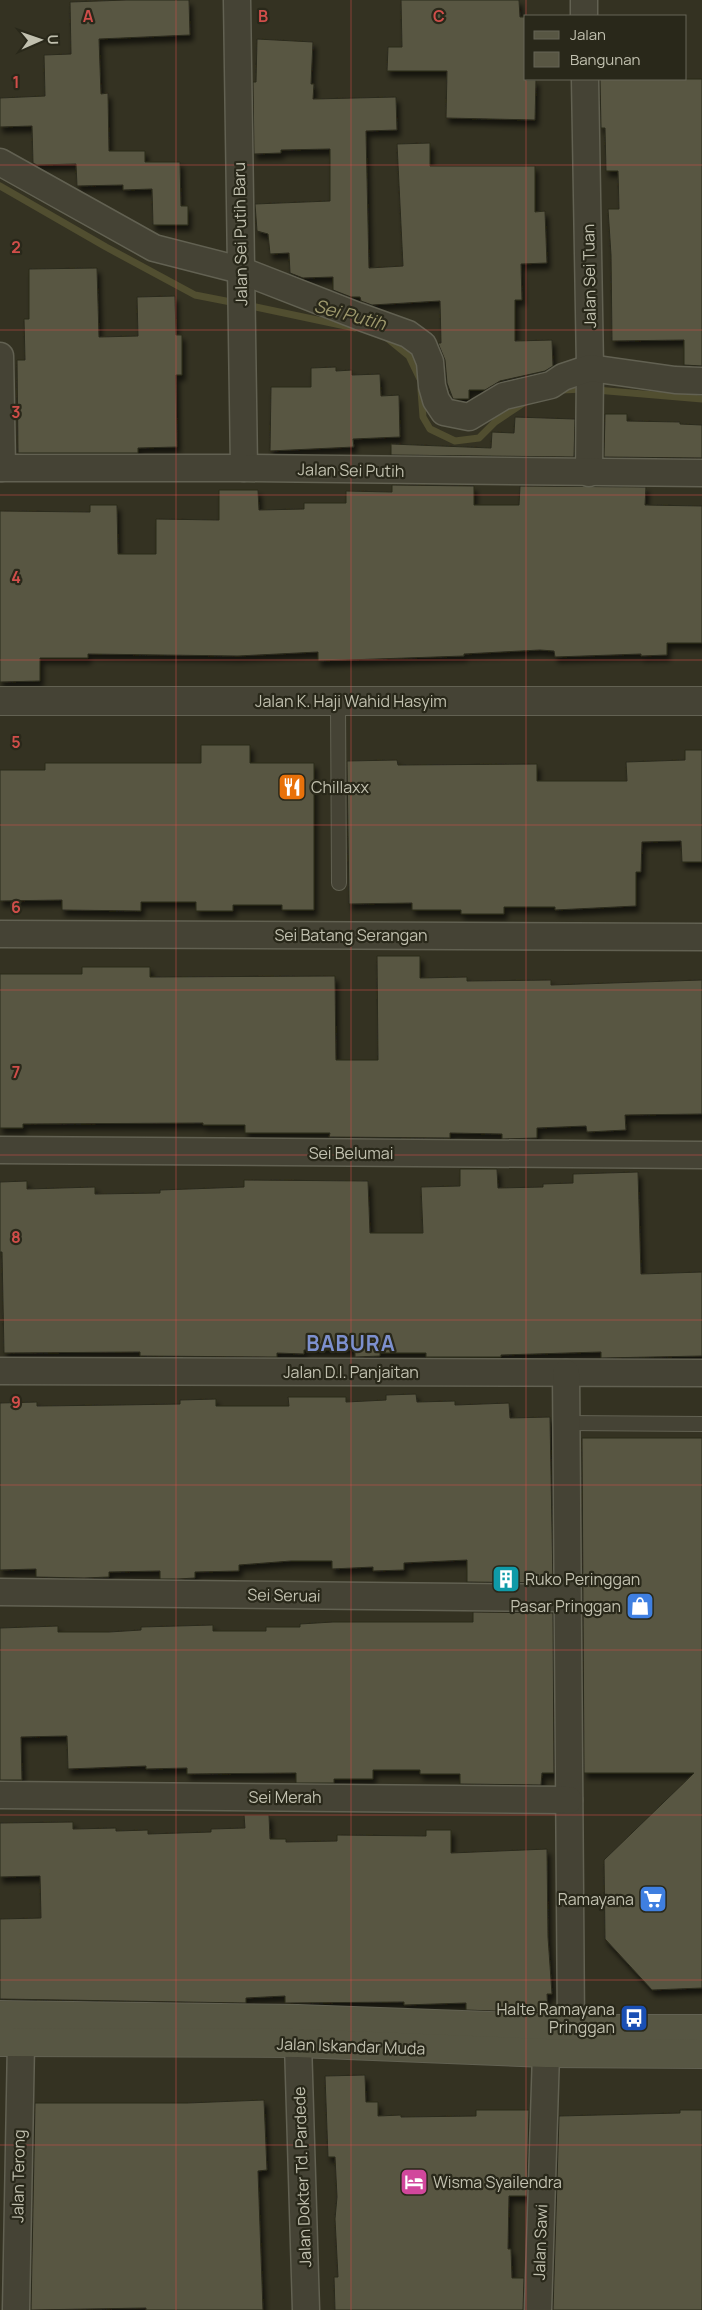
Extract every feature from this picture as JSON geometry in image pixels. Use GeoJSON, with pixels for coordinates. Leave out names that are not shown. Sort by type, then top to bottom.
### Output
{"type":"FeatureCollection","features":[{"type":"Feature","properties":{"kind":"main road","name":"Jalan Iskandar Muda"},"geometry":{"type":"LineString","coordinates":[[0,2015],[702,2054]]}},
{"type":"Feature","properties":{"kind":"main road","name":"Jalan Iskandar Muda"},"geometry":{"type":"LineString","coordinates":[[563,2045],[702,2029]]}},
{"type":"Feature","properties":{"kind":"main road","name":"Jalan Iskandar Muda"},"geometry":{"type":"LineString","coordinates":[[10,2042],[298,2031]]}},
{"type":"Feature","properties":{"kind":"street","name":"Jalan Sei Putih Baru"},"geometry":{"type":"LineString","coordinates":[[237,0],[244,468]]}},
{"type":"Feature","properties":{"kind":"street"},"geometry":{"type":"LineString","coordinates":[[584,0],[584,15]]}},
{"type":"Feature","properties":{"kind":"street","name":"Jalan Sei Tuan"},"geometry":{"type":"LineString","coordinates":[[585,80],[590,473]]}},
{"type":"Feature","properties":{"kind":"street"},"geometry":{"type":"LineString","coordinates":[[0,162],[154,248],[240,270],[408,334],[423,345],[430,362],[432,386],[436,400],[444,412],[456,416],[469,417],[504,396],[551,385],[563,377],[590,374],[702,381]]}},
{"type":"Feature","properties":{"kind":"street"},"geometry":{"type":"LineString","coordinates":[[0,356],[1,468]]}},
{"type":"Feature","properties":{"kind":"street","name":"Jalan Sei Putih"},"geometry":{"type":"LineString","coordinates":[[1,468],[244,468],[702,473]]}},
{"type":"Feature","properties":{"kind":"street","name":"Jalan K. Haji Wahid Hasyim"},"geometry":{"type":"LineString","coordinates":[[0,701],[702,702]]}},
{"type":"Feature","properties":{"kind":"street","name":"Sei Batang Serangan"},"geometry":{"type":"LineString","coordinates":[[0,934],[702,937]]}},
{"type":"Feature","properties":{"kind":"street","name":"Sei Belumai"},"geometry":{"type":"LineString","coordinates":[[0,1150],[702,1155]]}},
{"type":"Feature","properties":{"kind":"street","name":"Jalan D.I. Panjaitan"},"geometry":{"type":"LineString","coordinates":[[0,1371],[702,1373]]}},
{"type":"Feature","properties":{"kind":"street","name":"Jalan Sawi"},"geometry":{"type":"LineString","coordinates":[[538,2310],[563,2045],[569,1800],[566,1373]]}},
{"type":"Feature","properties":{"kind":"street","name":"Sei Seruai"},"geometry":{"type":"LineString","coordinates":[[0,1592],[567,1598]]}},
{"type":"Feature","properties":{"kind":"street","name":"Sei Merah"},"geometry":{"type":"LineString","coordinates":[[0,1795],[569,1800]]}},
{"type":"Feature","properties":{"kind":"street","name":"Jalan Dokter Td. Pardede"},"geometry":{"type":"LineString","coordinates":[[298,2031],[306,2310]]}},
{"type":"Feature","properties":{"kind":"street","name":"Jalan Terong"},"geometry":{"type":"LineString","coordinates":[[10,2042],[16,2310]]}},
{"type":"Feature","properties":{"kind":"lane"},"geometry":{"type":"LineString","coordinates":[[338,701],[339,883]]}},
{"type":"Feature","properties":{"kind":"lane"},"geometry":{"type":"LineString","coordinates":[[566,1423],[702,1424]]}},
{"type":"Feature","properties":{"kind":"building"},"geometry":{"type":"Polygon","coordinates":[[[189,0],[190,35],[99,39],[101,94],[108,93],[109,151],[145,151],[145,162],[180,162],[181,206],[188,206],[188,225],[153,225],[152,189],[123,190],[123,185],[77,186],[76,164],[37,165],[33,163],[32,126],[0,127],[0,98],[45,96],[44,55],[71,54],[70,2],[189,0]]]}},
{"type":"Feature","properties":{"kind":"building"},"geometry":{"type":"Polygon","coordinates":[[[401,0],[519,0],[520,17],[524,17],[524,80],[536,80],[535,120],[446,118],[447,71],[387,71],[388,47],[402,47],[401,0]]]}},
{"type":"Feature","properties":{"kind":"building"},"geometry":{"type":"Polygon","coordinates":[[[257,39],[313,42],[311,84],[314,84],[313,99],[396,97],[397,130],[366,131],[369,268],[403,266],[397,144],[430,143],[430,166],[535,166],[535,212],[545,211],[547,263],[521,264],[522,300],[515,300],[515,341],[552,340],[553,366],[545,371],[500,381],[485,390],[469,390],[469,399],[453,399],[447,383],[445,360],[438,343],[441,343],[440,301],[372,305],[361,301],[360,297],[351,297],[333,290],[333,277],[303,278],[290,273],[289,253],[270,254],[268,234],[257,231],[255,204],[330,201],[330,149],[281,150],[281,153],[254,154],[253,82],[256,82],[257,39]]]}},
{"type":"Feature","properties":{"kind":"building"},"geometry":{"type":"Polygon","coordinates":[[[702,79],[702,366],[684,365],[684,340],[612,341],[611,255],[608,209],[619,209],[618,171],[606,171],[605,128],[601,128],[600,80],[702,79]]]}},
{"type":"Feature","properties":{"kind":"building"},"geometry":{"type":"Polygon","coordinates":[[[97,268],[99,337],[138,336],[137,297],[175,296],[176,335],[182,335],[182,375],[176,375],[177,447],[138,448],[138,453],[18,453],[17,360],[25,360],[24,319],[29,319],[29,269],[97,268]]]}},
{"type":"Feature","properties":{"kind":"building"},"geometry":{"type":"Polygon","coordinates":[[[336,367],[336,371],[352,370],[352,375],[380,374],[381,396],[399,395],[400,437],[353,439],[354,447],[270,451],[271,387],[311,387],[311,368],[336,367]]]}},
{"type":"Feature","properties":{"kind":"building"},"geometry":{"type":"Polygon","coordinates":[[[605,414],[627,414],[627,421],[680,422],[680,424],[702,425],[702,458],[604,457],[605,414]]]}},
{"type":"Feature","properties":{"kind":"building"},"geometry":{"type":"Polygon","coordinates":[[[515,417],[575,419],[574,457],[391,455],[391,444],[491,448],[492,432],[514,433],[515,417]]]}},
{"type":"Feature","properties":{"kind":"building"},"geometry":{"type":"Polygon","coordinates":[[[392,485],[474,486],[474,505],[519,505],[520,486],[646,487],[645,505],[702,506],[702,643],[667,643],[667,655],[641,656],[641,654],[555,657],[554,651],[540,650],[464,654],[464,656],[318,661],[318,652],[238,656],[88,654],[88,658],[40,658],[40,681],[0,682],[0,511],[90,512],[90,505],[117,505],[118,554],[156,554],[156,519],[219,520],[219,490],[258,490],[259,510],[304,509],[304,503],[346,503],[346,491],[392,492],[392,485]]]}},
{"type":"Feature","properties":{"kind":"building"},"geometry":{"type":"Polygon","coordinates":[[[201,745],[250,745],[250,763],[314,763],[314,910],[282,910],[282,905],[233,905],[233,911],[196,911],[196,902],[141,902],[141,911],[62,910],[62,900],[0,901],[0,770],[45,770],[45,763],[201,763],[201,745]]]}},
{"type":"Feature","properties":{"kind":"building"},"geometry":{"type":"Polygon","coordinates":[[[685,750],[702,750],[702,862],[682,862],[681,841],[642,842],[641,872],[636,872],[636,906],[555,910],[555,907],[504,907],[504,914],[461,914],[461,910],[412,910],[412,903],[349,904],[347,761],[397,760],[398,765],[537,764],[537,781],[627,781],[626,762],[685,760],[685,750]]]}},
{"type":"Feature","properties":{"kind":"building"},"geometry":{"type":"Polygon","coordinates":[[[377,956],[420,956],[420,978],[467,977],[467,981],[551,980],[551,985],[702,980],[702,1114],[625,1115],[626,1130],[587,1132],[586,1126],[537,1128],[537,1138],[502,1139],[502,1134],[450,1133],[450,1138],[329,1137],[330,1133],[245,1133],[245,1125],[203,1125],[203,1123],[23,1124],[23,1128],[0,1128],[0,974],[82,974],[82,967],[150,967],[150,977],[335,976],[336,1060],[378,1060],[377,956]]]}},
{"type":"Feature","properties":{"kind":"building"},"geometry":{"type":"Polygon","coordinates":[[[460,1169],[497,1169],[498,1188],[543,1187],[543,1184],[573,1183],[573,1174],[638,1172],[641,1274],[702,1272],[702,1356],[601,1358],[601,1352],[501,1355],[501,1357],[426,1357],[426,1353],[380,1353],[380,1356],[355,1357],[355,1350],[304,1350],[304,1354],[277,1353],[277,1357],[140,1356],[140,1352],[4,1353],[2,1252],[0,1252],[0,1182],[27,1181],[27,1189],[95,1187],[95,1194],[160,1193],[160,1190],[244,1187],[244,1180],[368,1181],[370,1233],[423,1233],[421,1187],[460,1186],[460,1169]]]}},
{"type":"Feature","properties":{"kind":"building"},"geometry":{"type":"Polygon","coordinates":[[[416,1394],[417,1402],[455,1401],[455,1405],[509,1403],[510,1418],[550,1417],[553,1583],[467,1582],[467,1560],[404,1563],[404,1570],[373,1571],[373,1567],[332,1569],[332,1561],[291,1561],[239,1565],[239,1571],[195,1572],[195,1578],[178,1579],[160,1579],[160,1571],[109,1572],[109,1577],[84,1578],[36,1577],[36,1569],[0,1570],[0,1403],[37,1402],[37,1406],[180,1404],[180,1400],[216,1399],[216,1406],[289,1406],[288,1397],[346,1397],[346,1402],[386,1400],[386,1395],[416,1394]]]}},
{"type":"Feature","properties":{"kind":"building","name":"Pasar Pringgan"},"geometry":{"type":"Polygon","coordinates":[[[582,1438],[702,1438],[702,1988],[652,1990],[605,1939],[604,1860],[694,1773],[584,1773],[582,1438]]]}},
{"type":"Feature","properties":{"kind":"building"},"geometry":{"type":"Polygon","coordinates":[[[473,1612],[553,1613],[554,1773],[542,1773],[541,1785],[460,1784],[460,1774],[420,1774],[420,1770],[373,1770],[373,1779],[334,1779],[334,1783],[296,1783],[296,1773],[187,1774],[187,1768],[146,1769],[146,1766],[68,1769],[67,1736],[21,1737],[22,1780],[0,1780],[0,1628],[58,1626],[58,1632],[109,1632],[141,1630],[141,1627],[213,1625],[213,1631],[266,1631],[266,1627],[300,1627],[300,1624],[333,1622],[473,1622],[473,1612]]]}},
{"type":"Feature","properties":{"kind":"building"},"geometry":{"type":"Polygon","coordinates":[[[244,1815],[269,1815],[270,1839],[286,1839],[286,1842],[337,1841],[337,1835],[426,1836],[426,1830],[451,1830],[451,1853],[547,1849],[548,1937],[552,1994],[547,1994],[548,2013],[466,2010],[466,2003],[404,2005],[404,2002],[285,2003],[285,1996],[246,1998],[246,2003],[0,1999],[0,1919],[41,1918],[40,1876],[0,1877],[0,1823],[73,1822],[73,1829],[116,1828],[116,1831],[148,1830],[148,1834],[211,1832],[211,1829],[245,1828],[244,1815]]]}},
{"type":"Feature","properties":{"kind":"building"},"geometry":{"type":"Polygon","coordinates":[[[365,2075],[366,2102],[378,2102],[378,2116],[476,2116],[476,2110],[529,2110],[527,2196],[509,2196],[508,2249],[511,2249],[512,2278],[524,2278],[523,2310],[335,2310],[334,2277],[338,2277],[335,2219],[337,2197],[335,2157],[328,2157],[325,2076],[365,2075]]]}},
{"type":"Feature","properties":{"kind":"building"},"geometry":{"type":"Polygon","coordinates":[[[264,2100],[267,2170],[258,2171],[263,2310],[146,2310],[146,2308],[31,2310],[35,2103],[187,2103],[264,2100]]]}},
{"type":"Feature","properties":{"kind":"building"},"geometry":{"type":"Polygon","coordinates":[[[680,2110],[702,2110],[702,2310],[553,2310],[559,2116],[680,2113],[680,2110]]]}},
{"type":"Feature","properties":{"kind":"waterway","name":"Sei Putih"},"geometry":{"type":"LineString","coordinates":[[0,186],[106,247],[195,295],[236,303]]}},
{"type":"Feature","properties":{"kind":"waterway","name":"Sei Putih"},"geometry":{"type":"LineString","coordinates":[[246,305],[355,328]]}},
{"type":"Feature","properties":{"kind":"waterway","name":"Sei Putih"},"geometry":{"type":"LineString","coordinates":[[387,338],[409,356],[420,379]]}},
{"type":"Feature","properties":{"kind":"waterway","name":"Sei Putih"},"geometry":{"type":"LineString","coordinates":[[561,390],[585,389]]}},
{"type":"Feature","properties":{"kind":"waterway","name":"Sei Putih"},"geometry":{"type":"LineString","coordinates":[[421,390],[423,417],[430,429],[455,441],[479,438],[495,422],[525,402]]}},
{"type":"Feature","properties":{"kind":"waterway","name":"Sei Putih"},"geometry":{"type":"LineString","coordinates":[[596,390],[702,399]]}},
{"type":"Feature","properties":{"kind":"place","name":"Chillaxx"},"geometry":{"type":"Point","coordinates":[292,787]}},
{"type":"Feature","properties":{"kind":"place","name":"Ruko Peringgan"},"geometry":{"type":"Point","coordinates":[506,1579]}},
{"type":"Feature","properties":{"kind":"place","name":"Pasar Pringgan"},"geometry":{"type":"Point","coordinates":[640,1606]}},
{"type":"Feature","properties":{"kind":"place","name":"Ramayana"},"geometry":{"type":"Point","coordinates":[653,1899]}},
{"type":"Feature","properties":{"kind":"place","name":"Halte Ramayana Pringgan"},"geometry":{"type":"Point","coordinates":[634,2018]}},
{"type":"Feature","properties":{"kind":"place","name":"Wisma Syailendra"},"geometry":{"type":"Point","coordinates":[414,2182]}},
{"type":"Feature","properties":{"kind":"district","name":"BABURA"},"geometry":{"type":"Point","coordinates":[351,1343]}}]}
